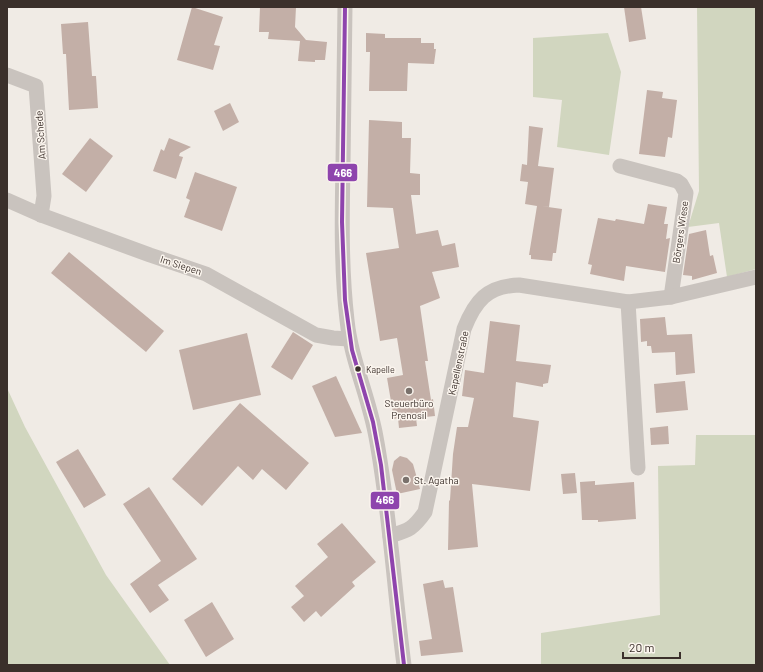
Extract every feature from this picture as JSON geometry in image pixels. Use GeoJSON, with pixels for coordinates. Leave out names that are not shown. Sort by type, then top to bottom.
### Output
{"type":"FeatureCollection","features":[{"type":"Feature","properties":{"kind":"street"},"geometry":{"type":"LineString","coordinates":[[345,7],[342,232],[347,319],[349,339],[364,387],[376,436],[390,536],[396,605],[404,665]]}},
{"type":"Feature","properties":{"kind":"street","name":"Am Schede"},"geometry":{"type":"LineString","coordinates":[[7,75],[36,86],[44,196],[41,215]]}},
{"type":"Feature","properties":{"kind":"street","name":"Börgers Wiese"},"geometry":{"type":"LineString","coordinates":[[620,166],[677,181],[686,193],[671,297]]}},
{"type":"Feature","properties":{"kind":"street","name":"Im Siepen"},"geometry":{"type":"LineString","coordinates":[[7,200],[41,215],[206,274],[316,335],[349,339]]}},
{"type":"Feature","properties":{"kind":"street","name":"Kapellenstraße"},"geometry":{"type":"LineString","coordinates":[[390,536],[408,530],[419,521],[425,512],[464,329],[472,310],[480,300],[492,290],[519,285],[628,302],[671,297],[756,277]]}},
{"type":"Feature","properties":{"kind":"street"},"geometry":{"type":"LineString","coordinates":[[628,302],[638,468]]}},
{"type":"Feature","properties":{"kind":"green space"},"geometry":{"type":"Polygon","coordinates":[[[697,7],[756,7],[756,269],[727,277],[719,223],[688,227],[699,191],[697,7]]]}},
{"type":"Feature","properties":{"kind":"green space"},"geometry":{"type":"Polygon","coordinates":[[[608,33],[621,72],[609,155],[557,147],[562,100],[533,97],[533,38],[608,33]]]}},
{"type":"Feature","properties":{"kind":"green space"},"geometry":{"type":"Polygon","coordinates":[[[7,388],[25,427],[106,575],[170,665],[7,665],[7,388]]]}},
{"type":"Feature","properties":{"kind":"green space"},"geometry":{"type":"Polygon","coordinates":[[[696,435],[756,435],[756,665],[541,665],[541,633],[660,615],[658,466],[695,465],[696,435]]]}},
{"type":"Feature","properties":{"kind":"building"},"geometry":{"type":"Polygon","coordinates":[[[192,7],[223,17],[214,45],[220,46],[213,70],[177,60],[192,7]]]}},
{"type":"Feature","properties":{"kind":"building"},"geometry":{"type":"Polygon","coordinates":[[[260,7],[296,7],[295,27],[306,40],[327,42],[325,60],[315,60],[315,62],[298,61],[300,41],[268,39],[269,32],[259,32],[260,7]]]}},
{"type":"Feature","properties":{"kind":"building"},"geometry":{"type":"Polygon","coordinates":[[[624,7],[641,7],[646,39],[629,42],[624,7]]]}},
{"type":"Feature","properties":{"kind":"building"},"geometry":{"type":"Polygon","coordinates":[[[88,22],[92,76],[96,76],[98,108],[69,110],[66,54],[63,54],[61,24],[88,22]]]}},
{"type":"Feature","properties":{"kind":"building"},"geometry":{"type":"Polygon","coordinates":[[[366,33],[385,34],[385,38],[421,38],[421,43],[434,43],[434,49],[436,49],[434,64],[408,63],[407,91],[369,91],[370,52],[366,52],[366,33]]]}},
{"type":"Feature","properties":{"kind":"building"},"geometry":{"type":"Polygon","coordinates":[[[647,90],[663,92],[662,98],[677,100],[672,138],[668,137],[665,157],[639,154],[647,90]]]}},
{"type":"Feature","properties":{"kind":"building"},"geometry":{"type":"Polygon","coordinates":[[[230,103],[239,122],[223,131],[214,111],[230,103]]]}},
{"type":"Feature","properties":{"kind":"building"},"geometry":{"type":"Polygon","coordinates":[[[369,120],[402,122],[402,138],[411,138],[410,173],[420,174],[420,195],[411,195],[416,234],[438,230],[442,246],[455,243],[459,267],[432,272],[440,298],[420,306],[428,361],[425,361],[435,416],[416,418],[417,426],[399,428],[398,418],[394,419],[387,378],[403,375],[397,338],[380,341],[366,253],[399,248],[393,208],[367,207],[369,120]]]}},
{"type":"Feature","properties":{"kind":"building"},"geometry":{"type":"Polygon","coordinates":[[[529,126],[543,128],[538,166],[554,168],[549,207],[541,206],[562,209],[556,253],[553,253],[552,261],[531,259],[531,255],[529,255],[537,206],[525,204],[528,182],[520,181],[522,164],[527,165],[529,126]]]}},
{"type":"Feature","properties":{"kind":"building"},"geometry":{"type":"Polygon","coordinates":[[[90,138],[113,156],[86,192],[62,174],[90,138]]]}},
{"type":"Feature","properties":{"kind":"building"},"geometry":{"type":"Polygon","coordinates":[[[169,138],[191,147],[180,153],[179,156],[183,157],[176,179],[153,171],[161,149],[164,151],[169,138]]]}},
{"type":"Feature","properties":{"kind":"building"},"geometry":{"type":"Polygon","coordinates":[[[195,172],[237,187],[222,231],[184,217],[190,200],[186,198],[195,172]]]}},
{"type":"Feature","properties":{"kind":"building"},"geometry":{"type":"Polygon","coordinates":[[[648,204],[667,207],[664,224],[668,224],[666,239],[670,238],[665,272],[626,266],[624,281],[590,274],[592,265],[588,264],[598,218],[615,221],[616,219],[644,224],[648,204]]]}},
{"type":"Feature","properties":{"kind":"building"},"geometry":{"type":"Polygon","coordinates":[[[706,230],[710,256],[713,255],[717,273],[692,280],[692,276],[683,275],[689,234],[706,230]]]}},
{"type":"Feature","properties":{"kind":"building"},"geometry":{"type":"Polygon","coordinates":[[[69,252],[164,331],[146,352],[51,273],[69,252]]]}},
{"type":"Feature","properties":{"kind":"building"},"geometry":{"type":"Polygon","coordinates":[[[665,317],[667,335],[692,334],[695,373],[676,375],[675,352],[652,353],[651,346],[647,346],[647,341],[641,342],[640,319],[665,317]]]}},
{"type":"Feature","properties":{"kind":"building"},"geometry":{"type":"Polygon","coordinates":[[[490,321],[520,325],[516,361],[551,365],[548,383],[543,384],[543,387],[516,382],[513,417],[539,421],[530,491],[472,484],[478,547],[448,550],[449,501],[457,427],[468,427],[474,398],[462,396],[465,370],[484,373],[490,321]]]}},
{"type":"Feature","properties":{"kind":"building"},"geometry":{"type":"Polygon","coordinates":[[[293,332],[313,345],[292,380],[271,367],[293,332]]]}},
{"type":"Feature","properties":{"kind":"building"},"geometry":{"type":"Polygon","coordinates":[[[247,333],[261,395],[193,410],[179,350],[247,333]]]}},
{"type":"Feature","properties":{"kind":"building"},"geometry":{"type":"Polygon","coordinates":[[[336,376],[362,433],[335,437],[312,386],[336,376]]]}},
{"type":"Feature","properties":{"kind":"building"},"geometry":{"type":"Polygon","coordinates":[[[685,381],[688,410],[656,413],[654,384],[685,381]]]}},
{"type":"Feature","properties":{"kind":"building"},"geometry":{"type":"Polygon","coordinates":[[[240,403],[309,463],[286,490],[262,469],[253,480],[238,466],[202,506],[172,479],[240,403]]]}},
{"type":"Feature","properties":{"kind":"building"},"geometry":{"type":"Polygon","coordinates":[[[668,426],[669,444],[651,445],[650,428],[668,426]]]}},
{"type":"Feature","properties":{"kind":"building"},"geometry":{"type":"Polygon","coordinates":[[[78,449],[106,495],[84,508],[56,462],[78,449]]]}},
{"type":"Feature","properties":{"kind":"building","name":"St. Agatha"},"geometry":{"type":"Polygon","coordinates":[[[400,456],[407,458],[413,464],[420,489],[397,494],[392,470],[394,461],[400,456]]]}},
{"type":"Feature","properties":{"kind":"building"},"geometry":{"type":"Polygon","coordinates":[[[575,473],[577,493],[563,494],[561,474],[575,473]]]}},
{"type":"Feature","properties":{"kind":"building"},"geometry":{"type":"Polygon","coordinates":[[[595,481],[595,485],[634,482],[636,519],[598,522],[598,520],[582,520],[580,482],[595,481]]]}},
{"type":"Feature","properties":{"kind":"building"},"geometry":{"type":"Polygon","coordinates":[[[149,487],[197,559],[158,585],[169,600],[150,613],[130,584],[161,561],[123,504],[149,487]]]}},
{"type":"Feature","properties":{"kind":"building"},"geometry":{"type":"Polygon","coordinates":[[[342,523],[376,562],[352,582],[355,586],[321,617],[316,611],[304,622],[291,607],[304,596],[295,586],[328,557],[317,544],[342,523]]]}},
{"type":"Feature","properties":{"kind":"building"},"geometry":{"type":"Polygon","coordinates":[[[443,580],[445,588],[453,587],[463,652],[421,656],[419,641],[432,639],[423,584],[443,580]]]}},
{"type":"Feature","properties":{"kind":"building"},"geometry":{"type":"Polygon","coordinates":[[[212,602],[234,639],[206,657],[184,620],[212,602]]]}},
{"type":"Feature","properties":{"kind":"transit line","name":"466"},"geometry":{"type":"LineString","coordinates":[[345,7],[342,222],[345,300],[352,350],[373,422],[381,465],[404,665]]}},
{"type":"Feature","properties":{"kind":"place","name":"Kapelle"},"geometry":{"type":"Point","coordinates":[358,369]}},
{"type":"Feature","properties":{"kind":"place","name":"Steuerbüro Prenosil"},"geometry":{"type":"Point","coordinates":[409,391]}},
{"type":"Feature","properties":{"kind":"place","name":"St. Agatha"},"geometry":{"type":"Point","coordinates":[406,480]}}]}
